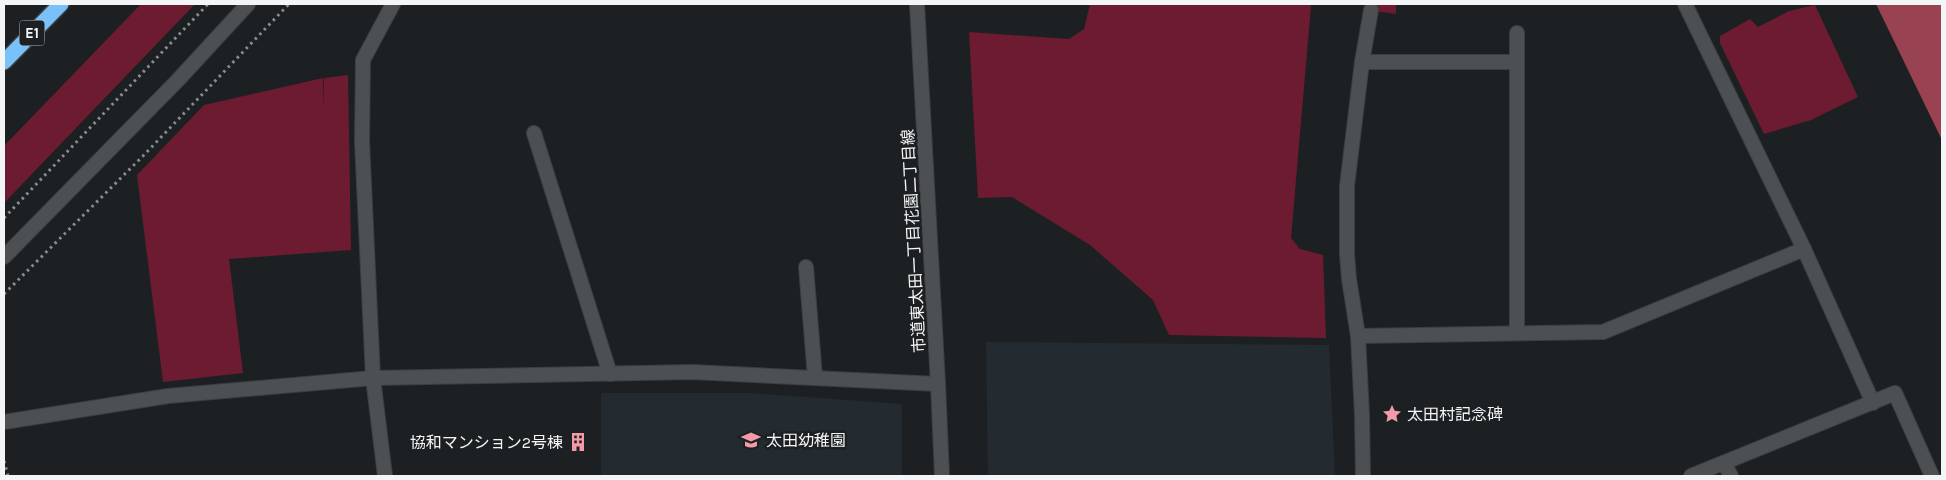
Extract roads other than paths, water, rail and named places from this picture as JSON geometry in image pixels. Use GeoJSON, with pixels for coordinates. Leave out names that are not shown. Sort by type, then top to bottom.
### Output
{"type":"FeatureCollection","features":[{"type":"Feature","properties":{"kind":"highway","name":"E1"},"geometry":{"type":"LineString","coordinates":[[4,62],[61,4]]}},
{"type":"Feature","properties":{"kind":"street"},"geometry":{"type":"LineString","coordinates":[[4,257],[178,80],[248,4]]}},
{"type":"Feature","properties":{"kind":"street"},"geometry":{"type":"LineString","coordinates":[[385,476],[372,378],[362,141],[363,60],[393,4]]}},
{"type":"Feature","properties":{"kind":"street","name":"市道東太田一丁目花園二丁目線"},"geometry":{"type":"LineString","coordinates":[[917,4],[942,476]]}},
{"type":"Feature","properties":{"kind":"street"},"geometry":{"type":"LineString","coordinates":[[1685,4],[1804,249],[1873,403]]}},
{"type":"Feature","properties":{"kind":"street"},"geometry":{"type":"LineString","coordinates":[[1363,476],[1358,336],[1348,263],[1347,186],[1362,62],[1371,10]]}},
{"type":"Feature","properties":{"kind":"street"},"geometry":{"type":"LineString","coordinates":[[1517,33],[1518,333]]}},
{"type":"Feature","properties":{"kind":"street"},"geometry":{"type":"LineString","coordinates":[[1362,62],[1517,62]]}},
{"type":"Feature","properties":{"kind":"street"},"geometry":{"type":"LineString","coordinates":[[534,133],[610,374]]}},
{"type":"Feature","properties":{"kind":"street"},"geometry":{"type":"LineString","coordinates":[[1358,336],[1603,332],[1804,249]]}},
{"type":"Feature","properties":{"kind":"street"},"geometry":{"type":"LineString","coordinates":[[806,267],[815,377]]}},
{"type":"Feature","properties":{"kind":"street"},"geometry":{"type":"LineString","coordinates":[[4,422],[168,396],[372,378],[692,372],[938,384]]}},
{"type":"Feature","properties":{"kind":"street"},"geometry":{"type":"LineString","coordinates":[[1692,476],[1873,403],[1895,392],[1932,476]]}},
{"type":"Feature","properties":{"kind":"street"},"geometry":{"type":"LineString","coordinates":[[1724,463],[1731,476]]}},
{"type":"Feature","properties":{"kind":"place","name":"太田村記念碑"},"geometry":{"type":"Point","coordinates":[1392,414]}},
{"type":"Feature","properties":{"kind":"place","name":"太田幼稚園"},"geometry":{"type":"Point","coordinates":[751,440]}},
{"type":"Feature","properties":{"kind":"place","name":"協和マンション2号棟"},"geometry":{"type":"Point","coordinates":[578,442]}}]}
